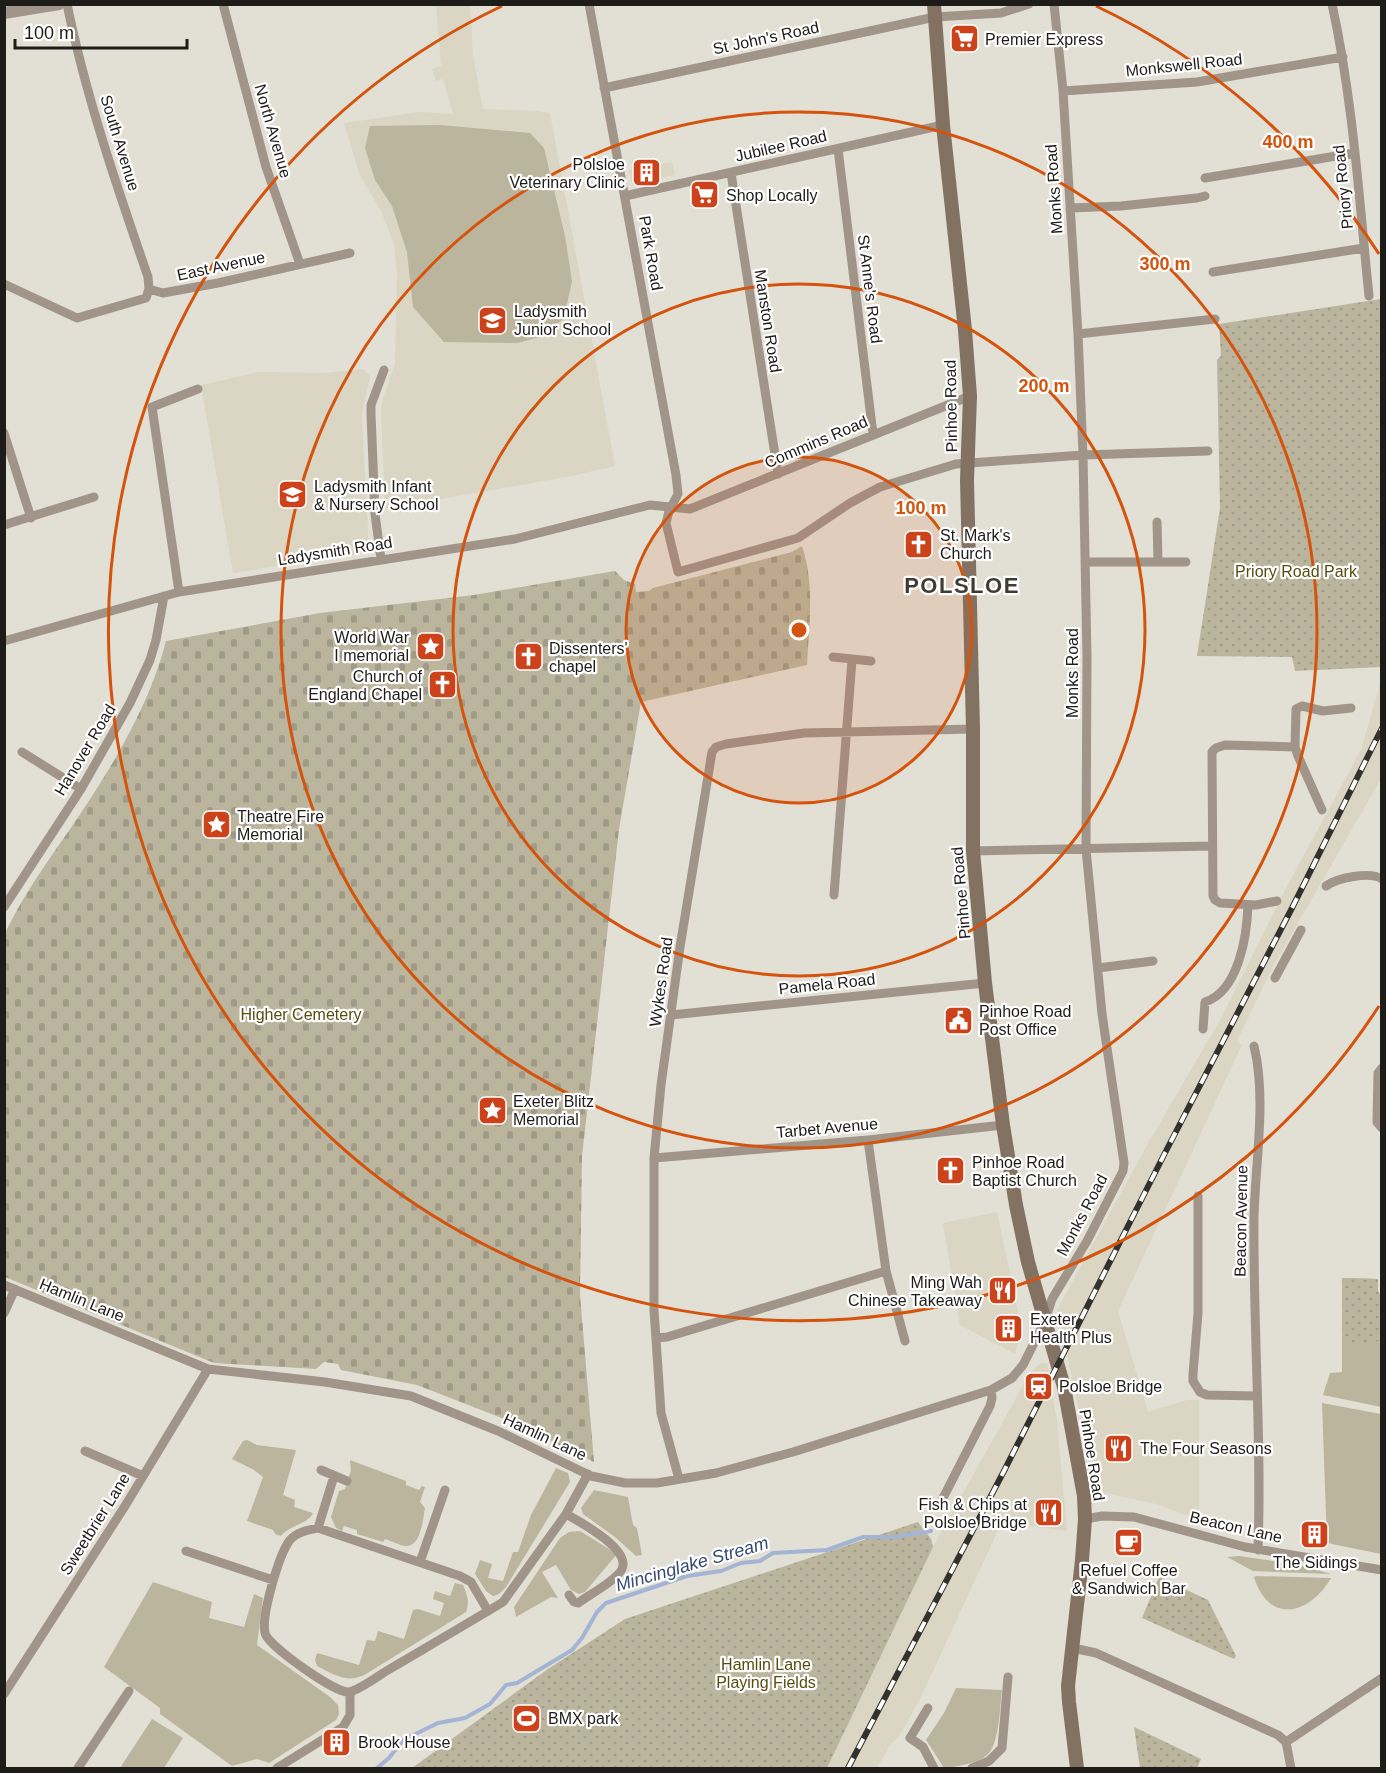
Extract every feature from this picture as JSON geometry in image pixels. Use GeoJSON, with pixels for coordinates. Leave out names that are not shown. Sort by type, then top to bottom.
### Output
{"type":"FeatureCollection","features":[{"type":"Feature","properties":{"kind":"main road","name":"Pinhoe Road"},"geometry":{"type":"LineString","coordinates":[[935,11],[943,125],[970,396],[968,462],[973,851],[1003,1125],[1023,1239],[1064,1387],[1080,1469],[1085,1519],[1069,1702],[1077,1768]]}},
{"type":"Feature","properties":{"kind":"street","name":"South Avenue"},"geometry":{"type":"LineString","coordinates":[[67,4],[76,50],[112,171],[148,277],[149,289]]}},
{"type":"Feature","properties":{"kind":"street","name":"North Avenue"},"geometry":{"type":"LineString","coordinates":[[223,4],[266,167],[300,264]]}},
{"type":"Feature","properties":{"kind":"street","name":"Park Road"},"geometry":{"type":"LineString","coordinates":[[589,4],[678,494],[666,523],[678,572],[798,538],[850,503],[880,487],[940,468],[968,462]]}},
{"type":"Feature","properties":{"kind":"street","name":"St John's Road"},"geometry":{"type":"LineString","coordinates":[[604,88],[935,11],[1001,13],[1029,4]]}},
{"type":"Feature","properties":{"kind":"street","name":"Monks Road"},"geometry":{"type":"LineString","coordinates":[[1045,1321],[1052,1299],[1086,1241],[1123,1171],[1124,1163],[1102,1014],[1086,849],[1086,562],[1083,455],[1063,91],[1054,4]]}},
{"type":"Feature","properties":{"kind":"street","name":"Priory Road"},"geometry":{"type":"LineString","coordinates":[[1332,4],[1343,57],[1369,296]]}},
{"type":"Feature","properties":{"kind":"street"},"geometry":{"type":"LineString","coordinates":[[4,12],[50,5]]}},
{"type":"Feature","properties":{"kind":"street","name":"Monkswell Road"},"geometry":{"type":"LineString","coordinates":[[1063,91],[1197,82],[1343,57]]}},
{"type":"Feature","properties":{"kind":"street","name":"Jubilee Road"},"geometry":{"type":"LineString","coordinates":[[625,196],[943,125]]}},
{"type":"Feature","properties":{"kind":"street","name":"St Anne's Road"},"geometry":{"type":"LineString","coordinates":[[838,149],[873,434]]}},
{"type":"Feature","properties":{"kind":"street"},"geometry":{"type":"LineString","coordinates":[[1205,178],[1354,153]]}},
{"type":"Feature","properties":{"kind":"street","name":"Manston Road"},"geometry":{"type":"LineString","coordinates":[[731,173],[778,474]]}},
{"type":"Feature","properties":{"kind":"street"},"geometry":{"type":"LineString","coordinates":[[1070,208],[1121,206],[1206,196]]}},
{"type":"Feature","properties":{"kind":"street"},"geometry":{"type":"LineString","coordinates":[[1212,272],[1364,248]]}},
{"type":"Feature","properties":{"kind":"street","name":"East Avenue"},"geometry":{"type":"LineString","coordinates":[[149,289],[164,293],[350,253]]}},
{"type":"Feature","properties":{"kind":"street"},"geometry":{"type":"LineString","coordinates":[[4,284],[77,318],[146,298],[149,289]]}},
{"type":"Feature","properties":{"kind":"street"},"geometry":{"type":"LineString","coordinates":[[1078,334],[1215,319]]}},
{"type":"Feature","properties":{"kind":"street"},"geometry":{"type":"LineString","coordinates":[[381,559],[375,514],[371,405],[384,370]]}},
{"type":"Feature","properties":{"kind":"street"},"geometry":{"type":"LineString","coordinates":[[179,592],[152,407],[198,389]]}},
{"type":"Feature","properties":{"kind":"street","name":"Commins Road"},"geometry":{"type":"LineString","coordinates":[[672,507],[690,509],[970,396]]}},
{"type":"Feature","properties":{"kind":"street"},"geometry":{"type":"LineString","coordinates":[[4,433],[31,518]]}},
{"type":"Feature","properties":{"kind":"street"},"geometry":{"type":"LineString","coordinates":[[968,462],[1208,451]]}},
{"type":"Feature","properties":{"kind":"street"},"geometry":{"type":"LineString","coordinates":[[4,525],[94,497]]}},
{"type":"Feature","properties":{"kind":"street","name":"Ladysmith Road"},"geometry":{"type":"LineString","coordinates":[[4,641],[179,592],[515,539],[650,505],[672,507]]}},
{"type":"Feature","properties":{"kind":"street"},"geometry":{"type":"LineString","coordinates":[[1157,522],[1158,562]]}},
{"type":"Feature","properties":{"kind":"street"},"geometry":{"type":"LineString","coordinates":[[1086,562],[1186,562]]}},
{"type":"Feature","properties":{"kind":"street","name":"Hanover Road"},"geometry":{"type":"LineString","coordinates":[[4,907],[81,789],[130,703],[150,660],[164,596]]}},
{"type":"Feature","properties":{"kind":"street"},"geometry":{"type":"LineString","coordinates":[[833,657],[871,661]]}},
{"type":"Feature","properties":{"kind":"street"},"geometry":{"type":"LineString","coordinates":[[834,895],[852,660]]}},
{"type":"Feature","properties":{"kind":"street"},"geometry":{"type":"LineString","coordinates":[[1322,810],[1298,756],[1296,708],[1306,706],[1323,711],[1351,708]]}},
{"type":"Feature","properties":{"kind":"street","name":"Wykes Road"},"geometry":{"type":"LineString","coordinates":[[679,1479],[661,1413],[656,1338],[654,1158],[684,925],[714,748],[790,734],[847,730],[973,729]]}},
{"type":"Feature","properties":{"kind":"street"},"geometry":{"type":"LineString","coordinates":[[1277,901],[1248,905],[1220,903],[1215,900],[1212,891],[1212,752],[1225,745],[1296,747]]}},
{"type":"Feature","properties":{"kind":"street"},"geometry":{"type":"LineString","coordinates":[[22,752],[81,789]]}},
{"type":"Feature","properties":{"kind":"street"},"geometry":{"type":"LineString","coordinates":[[973,851],[1212,846]]}},
{"type":"Feature","properties":{"kind":"street"},"geometry":{"type":"LineString","coordinates":[[1326,886],[1338,879],[1364,876],[1377,876],[1382,879]]}},
{"type":"Feature","properties":{"kind":"street"},"geometry":{"type":"LineString","coordinates":[[1203,1029],[1205,1002],[1222,991],[1229,982],[1241,955],[1247,931],[1248,905]]}},
{"type":"Feature","properties":{"kind":"street"},"geometry":{"type":"LineString","coordinates":[[1275,978],[1301,930]]}},
{"type":"Feature","properties":{"kind":"street"},"geometry":{"type":"LineString","coordinates":[[1098,968],[1153,961]]}},
{"type":"Feature","properties":{"kind":"street","name":"Pamela Road"},"geometry":{"type":"LineString","coordinates":[[671,1015],[986,983]]}},
{"type":"Feature","properties":{"kind":"street","name":"Beacon Avenue"},"geometry":{"type":"LineString","coordinates":[[1254,1046],[1258,1075],[1254,1218],[1258,1550]]}},
{"type":"Feature","properties":{"kind":"street"},"geometry":{"type":"LineString","coordinates":[[1382,1068],[1378,1073],[1377,1122],[1382,1128]]}},
{"type":"Feature","properties":{"kind":"street","name":"Tarbet Avenue"},"geometry":{"type":"LineString","coordinates":[[654,1158],[868,1140],[1003,1125]]}},
{"type":"Feature","properties":{"kind":"street"},"geometry":{"type":"LineString","coordinates":[[868,1140],[886,1271],[905,1341]]}},
{"type":"Feature","properties":{"kind":"street"},"geometry":{"type":"LineString","coordinates":[[1198,1196],[1198,1313],[1193,1381],[1200,1392],[1207,1395],[1256,1396]]}},
{"type":"Feature","properties":{"kind":"street"},"geometry":{"type":"LineString","coordinates":[[656,1338],[667,1337],[886,1271]]}},
{"type":"Feature","properties":{"kind":"street","name":"Hamlin Lane"},"geometry":{"type":"LineString","coordinates":[[4,1285],[208,1369],[324,1382],[411,1396],[498,1431],[588,1474],[625,1483],[657,1483],[716,1473],[793,1452],[991,1390],[1012,1378],[1023,1365],[1045,1321]]}},
{"type":"Feature","properties":{"kind":"street"},"geometry":{"type":"LineString","coordinates":[[4,1313],[15,1289]]}},
{"type":"Feature","properties":{"kind":"street","name":"Sweetbrier Lane"},"geometry":{"type":"LineString","coordinates":[[4,1694],[143,1476],[208,1369]]}},
{"type":"Feature","properties":{"kind":"street"},"geometry":{"type":"LineString","coordinates":[[942,1500],[990,1406],[991,1390]]}},
{"type":"Feature","properties":{"kind":"street"},"geometry":{"type":"LineString","coordinates":[[85,1451],[143,1476]]}},
{"type":"Feature","properties":{"kind":"street"},"geometry":{"type":"LineString","coordinates":[[321,1470],[347,1481]]}},
{"type":"Feature","properties":{"kind":"street"},"geometry":{"type":"LineString","coordinates":[[488,1611],[471,1582],[460,1576],[318,1528],[296,1534],[288,1542],[273,1580],[265,1619],[265,1634],[273,1646],[336,1690],[350,1692],[488,1611],[503,1602],[566,1514],[588,1474]]}},
{"type":"Feature","properties":{"kind":"street"},"geometry":{"type":"LineString","coordinates":[[318,1528],[334,1476]]}},
{"type":"Feature","properties":{"kind":"street"},"geometry":{"type":"LineString","coordinates":[[420,1562],[445,1490]]}},
{"type":"Feature","properties":{"kind":"street"},"geometry":{"type":"LineString","coordinates":[[566,1514],[612,1544],[621,1553],[624,1562],[616,1577],[578,1603],[574,1602],[569,1595]]}},
{"type":"Feature","properties":{"kind":"street","name":"Beacon Lane"},"geometry":{"type":"LineString","coordinates":[[1085,1519],[1102,1516],[1134,1517],[1258,1550],[1382,1570]]}},
{"type":"Feature","properties":{"kind":"street"},"geometry":{"type":"LineString","coordinates":[[186,1551],[273,1580]]}},
{"type":"Feature","properties":{"kind":"street"},"geometry":{"type":"LineString","coordinates":[[1073,1648],[1096,1653],[1278,1735],[1286,1742],[1291,1768]]}},
{"type":"Feature","properties":{"kind":"street"},"geometry":{"type":"LineString","coordinates":[[972,1768],[989,1761],[1002,1748],[1008,1677]]}},
{"type":"Feature","properties":{"kind":"street"},"geometry":{"type":"LineString","coordinates":[[1286,1742],[1382,1678]]}},
{"type":"Feature","properties":{"kind":"street"},"geometry":{"type":"LineString","coordinates":[[78,1768],[129,1691]]}},
{"type":"Feature","properties":{"kind":"street"},"geometry":{"type":"LineString","coordinates":[[277,1768],[343,1727],[350,1715],[350,1692]]}},
{"type":"Feature","properties":{"kind":"street"},"geometry":{"type":"LineString","coordinates":[[928,1708],[910,1737],[923,1747],[934,1768]]}},
{"type":"Feature","properties":{"kind":"shaded area","name":"Ladysmith Junior School"},"geometry":{"type":"Polygon","coordinates":[[[436,5],[470,5],[473,55],[483,109],[550,113],[615,466],[385,509],[381,411],[395,364],[397,273],[394,244],[381,211],[359,173],[344,123],[420,112],[453,114],[443,79],[436,81],[432,69],[441,66],[436,5]]]}},
{"type":"Feature","properties":{"kind":"shaded area"},"geometry":{"type":"Polygon","coordinates":[[[672,162],[675,175],[632,183],[629,170],[672,162]]]}},
{"type":"Feature","properties":{"kind":"shaded area","name":"Ladysmith Infant & Nursery School"},"geometry":{"type":"Polygon","coordinates":[[[363,369],[370,376],[362,414],[369,552],[233,573],[201,385],[259,372],[325,373],[363,369]]]}},
{"type":"Feature","properties":{"kind":"shaded area"},"geometry":{"type":"Polygon","coordinates":[[[1381,680],[1381,779],[1272,968],[1237,1041],[1242,1045],[1118,1311],[1148,1412],[1187,1400],[1199,1400],[1199,1520],[1156,1504],[1101,1492],[1082,1423],[1057,1310],[1146,1147],[1220,1020],[1285,890],[1361,750],[1381,680]]]}},
{"type":"Feature","properties":{"kind":"shaded area"},"geometry":{"type":"Polygon","coordinates":[[[997,1212],[1021,1326],[1015,1354],[960,1325],[943,1223],[997,1212]]]}},
{"type":"Feature","properties":{"kind":"shaded area"},"geometry":{"type":"Polygon","coordinates":[[[1042,1363],[1047,1363],[1057,1421],[1067,1531],[1002,1522],[921,1697],[900,1735],[890,1745],[877,1768],[827,1768],[933,1547],[1030,1373],[1042,1363]]]}},
{"type":"Feature","properties":{"kind":"green space"},"geometry":{"type":"Polygon","coordinates":[[[440,125],[530,133],[544,148],[565,236],[572,281],[564,318],[544,336],[517,343],[444,342],[413,307],[407,252],[392,206],[375,180],[365,148],[370,126],[440,125]]]}},
{"type":"Feature","properties":{"kind":"green space","name":"Priory Road Park"},"geometry":{"type":"Polygon","coordinates":[[[1381,299],[1381,667],[1295,671],[1292,657],[1197,656],[1220,508],[1217,360],[1221,356],[1219,324],[1381,299]]]}},
{"type":"Feature","properties":{"kind":"green space","name":"Higher Cemetery"},"geometry":{"type":"Polygon","coordinates":[[[802,546],[810,590],[807,665],[641,702],[619,829],[582,1156],[580,1294],[594,1462],[512,1422],[417,1385],[341,1370],[338,1364],[324,1362],[316,1369],[214,1363],[5,1277],[5,933],[27,893],[98,787],[126,740],[149,691],[166,641],[320,613],[474,595],[615,571],[624,580],[635,584],[636,592],[649,591],[653,588],[792,552],[802,546]]]}},
{"type":"Feature","properties":{"kind":"green space"},"geometry":{"type":"Polygon","coordinates":[[[1342,1278],[1378,1279],[1378,1291],[1382,1297],[1381,1407],[1323,1395],[1330,1373],[1342,1372],[1342,1278]]]}},
{"type":"Feature","properties":{"kind":"green space"},"geometry":{"type":"Polygon","coordinates":[[[1342,1278],[1378,1279],[1378,1291],[1382,1297],[1382,1339],[1356,1345],[1342,1338],[1342,1278]]]}},
{"type":"Feature","properties":{"kind":"green space"},"geometry":{"type":"Polygon","coordinates":[[[1322,1403],[1381,1414],[1381,1554],[1327,1543],[1322,1403]]]}},
{"type":"Feature","properties":{"kind":"green space"},"geometry":{"type":"Polygon","coordinates":[[[247,1440],[257,1445],[296,1450],[283,1495],[295,1500],[294,1507],[313,1513],[307,1520],[281,1536],[275,1534],[273,1530],[247,1521],[263,1477],[232,1459],[243,1441],[247,1440]]]}},
{"type":"Feature","properties":{"kind":"green space"},"geometry":{"type":"Polygon","coordinates":[[[350,1460],[406,1481],[406,1485],[419,1490],[422,1486],[425,1487],[420,1502],[425,1508],[416,1541],[403,1546],[385,1539],[383,1542],[357,1534],[357,1530],[344,1526],[342,1531],[336,1528],[331,1517],[339,1491],[345,1489],[351,1470],[350,1460]]]}},
{"type":"Feature","properties":{"kind":"green space"},"geometry":{"type":"Polygon","coordinates":[[[556,1468],[568,1473],[570,1482],[506,1587],[493,1596],[486,1591],[475,1574],[480,1560],[492,1564],[488,1578],[503,1581],[513,1552],[518,1552],[531,1515],[556,1468]]]}},
{"type":"Feature","properties":{"kind":"green space"},"geometry":{"type":"Polygon","coordinates":[[[594,1490],[628,1497],[642,1555],[636,1556],[615,1537],[583,1514],[581,1508],[594,1490]]]}},
{"type":"Feature","properties":{"kind":"green space","name":"Hamlin Lane Playing Fields"},"geometry":{"type":"Polygon","coordinates":[[[918,1522],[931,1539],[933,1547],[827,1768],[412,1768],[548,1669],[625,1619],[918,1522]]]}},
{"type":"Feature","properties":{"kind":"green space"},"geometry":{"type":"Polygon","coordinates":[[[580,1531],[617,1554],[585,1592],[579,1594],[571,1590],[556,1565],[542,1572],[558,1598],[551,1597],[516,1617],[514,1607],[560,1538],[569,1532],[580,1531]]]}},
{"type":"Feature","properties":{"kind":"green space"},"geometry":{"type":"Polygon","coordinates":[[[1239,1556],[1300,1565],[1331,1574],[1253,1571],[1227,1557],[1239,1556]]]}},
{"type":"Feature","properties":{"kind":"green space"},"geometry":{"type":"Polygon","coordinates":[[[1159,1577],[1208,1600],[1236,1656],[1234,1659],[1142,1618],[1159,1577]]]}},
{"type":"Feature","properties":{"kind":"green space"},"geometry":{"type":"Polygon","coordinates":[[[1254,1577],[1331,1578],[1312,1600],[1301,1607],[1290,1609],[1279,1608],[1269,1603],[1261,1592],[1254,1577]]]}},
{"type":"Feature","properties":{"kind":"green space"},"geometry":{"type":"Polygon","coordinates":[[[153,1582],[212,1602],[209,1618],[244,1627],[254,1594],[263,1598],[257,1645],[330,1697],[338,1705],[339,1714],[336,1720],[269,1763],[257,1759],[232,1766],[160,1714],[160,1708],[104,1667],[153,1582]]]}},
{"type":"Feature","properties":{"kind":"green space"},"geometry":{"type":"Polygon","coordinates":[[[455,1583],[463,1585],[466,1592],[468,1601],[466,1612],[366,1674],[347,1678],[317,1666],[315,1660],[317,1653],[359,1665],[367,1640],[375,1641],[378,1631],[404,1639],[413,1610],[418,1609],[440,1616],[444,1603],[433,1599],[435,1591],[450,1596],[455,1583]]]}},
{"type":"Feature","properties":{"kind":"green space"},"geometry":{"type":"Polygon","coordinates":[[[956,1688],[1002,1690],[998,1724],[995,1742],[988,1754],[967,1764],[944,1768],[926,1740],[944,1713],[956,1688]]]}},
{"type":"Feature","properties":{"kind":"green space"},"geometry":{"type":"Polygon","coordinates":[[[152,1719],[183,1738],[164,1768],[120,1768],[152,1719]]]}},
{"type":"Feature","properties":{"kind":"green space"},"geometry":{"type":"Polygon","coordinates":[[[1134,1727],[1201,1759],[1197,1768],[1140,1768],[1134,1727]]]}},
{"type":"Feature","properties":{"kind":"waterway","name":"Mincinglake Stream"},"geometry":{"type":"LineString","coordinates":[[377,1768],[389,1758],[403,1740],[438,1723],[465,1718],[490,1704],[506,1685],[517,1683],[572,1650],[597,1612],[606,1603],[687,1576],[721,1571],[741,1563],[760,1561],[773,1553],[827,1550],[863,1537],[895,1537],[931,1531]]}},
{"type":"Feature","properties":{"kind":"railway"},"geometry":{"type":"LineString","coordinates":[[848,1768],[1004,1471],[1382,728]]}},
{"type":"Feature","properties":{"kind":"place","name":"Premier Express"},"geometry":{"type":"Point","coordinates":[964,39]}},
{"type":"Feature","properties":{"kind":"place","name":"Polsloe Veterinary Clinic"},"geometry":{"type":"Point","coordinates":[646,173]}},
{"type":"Feature","properties":{"kind":"place","name":"Shop Locally"},"geometry":{"type":"Point","coordinates":[705,195]}},
{"type":"Feature","properties":{"kind":"place","name":"Ladysmith Junior School"},"geometry":{"type":"Point","coordinates":[493,320]}},
{"type":"Feature","properties":{"kind":"place","name":"Ladysmith Infant & Nursery School"},"geometry":{"type":"Point","coordinates":[293,495]}},
{"type":"Feature","properties":{"kind":"place","name":"St. Mark's Church"},"geometry":{"type":"Point","coordinates":[919,544]}},
{"type":"Feature","properties":{"kind":"place","name":"World War I memorial"},"geometry":{"type":"Point","coordinates":[430,646]}},
{"type":"Feature","properties":{"kind":"place","name":"Dissenters' chapel"},"geometry":{"type":"Point","coordinates":[528,657]}},
{"type":"Feature","properties":{"kind":"place","name":"Church of England Chapel"},"geometry":{"type":"Point","coordinates":[443,685]}},
{"type":"Feature","properties":{"kind":"place","name":"Theatre Fire Memorial"},"geometry":{"type":"Point","coordinates":[216,825]}},
{"type":"Feature","properties":{"kind":"place","name":"Pinhoe Road Post Office"},"geometry":{"type":"Point","coordinates":[958,1020]}},
{"type":"Feature","properties":{"kind":"place","name":"Exeter Blitz Memorial"},"geometry":{"type":"Point","coordinates":[492,1110]}},
{"type":"Feature","properties":{"kind":"place","name":"Pinhoe Road Baptist Church"},"geometry":{"type":"Point","coordinates":[951,1171]}},
{"type":"Feature","properties":{"kind":"place","name":"Ming Wah Chinese Takeaway"},"geometry":{"type":"Point","coordinates":[1003,1291]}},
{"type":"Feature","properties":{"kind":"place","name":"Exeter Health Plus"},"geometry":{"type":"Point","coordinates":[1009,1328]}},
{"type":"Feature","properties":{"kind":"place","name":"Polsloe Bridge"},"geometry":{"type":"Point","coordinates":[1038,1386]}},
{"type":"Feature","properties":{"kind":"place","name":"The Four Seasons"},"geometry":{"type":"Point","coordinates":[1119,1448]}},
{"type":"Feature","properties":{"kind":"place","name":"Fish & Chips at Polsloe Bridge"},"geometry":{"type":"Point","coordinates":[1048,1513]}},
{"type":"Feature","properties":{"kind":"place","name":"The Sidings"},"geometry":{"type":"Point","coordinates":[1315,1534]}},
{"type":"Feature","properties":{"kind":"place","name":"Refuel Coffee & Sandwich Bar"},"geometry":{"type":"Point","coordinates":[1129,1542]}},
{"type":"Feature","properties":{"kind":"place","name":"BMX park"},"geometry":{"type":"Point","coordinates":[527,1718]}},
{"type":"Feature","properties":{"kind":"place","name":"Brook House"},"geometry":{"type":"Point","coordinates":[337,1742]}},
{"type":"Feature","properties":{"kind":"district","name":"POLSLOE"},"geometry":{"type":"Point","coordinates":[962,585]}}]}
